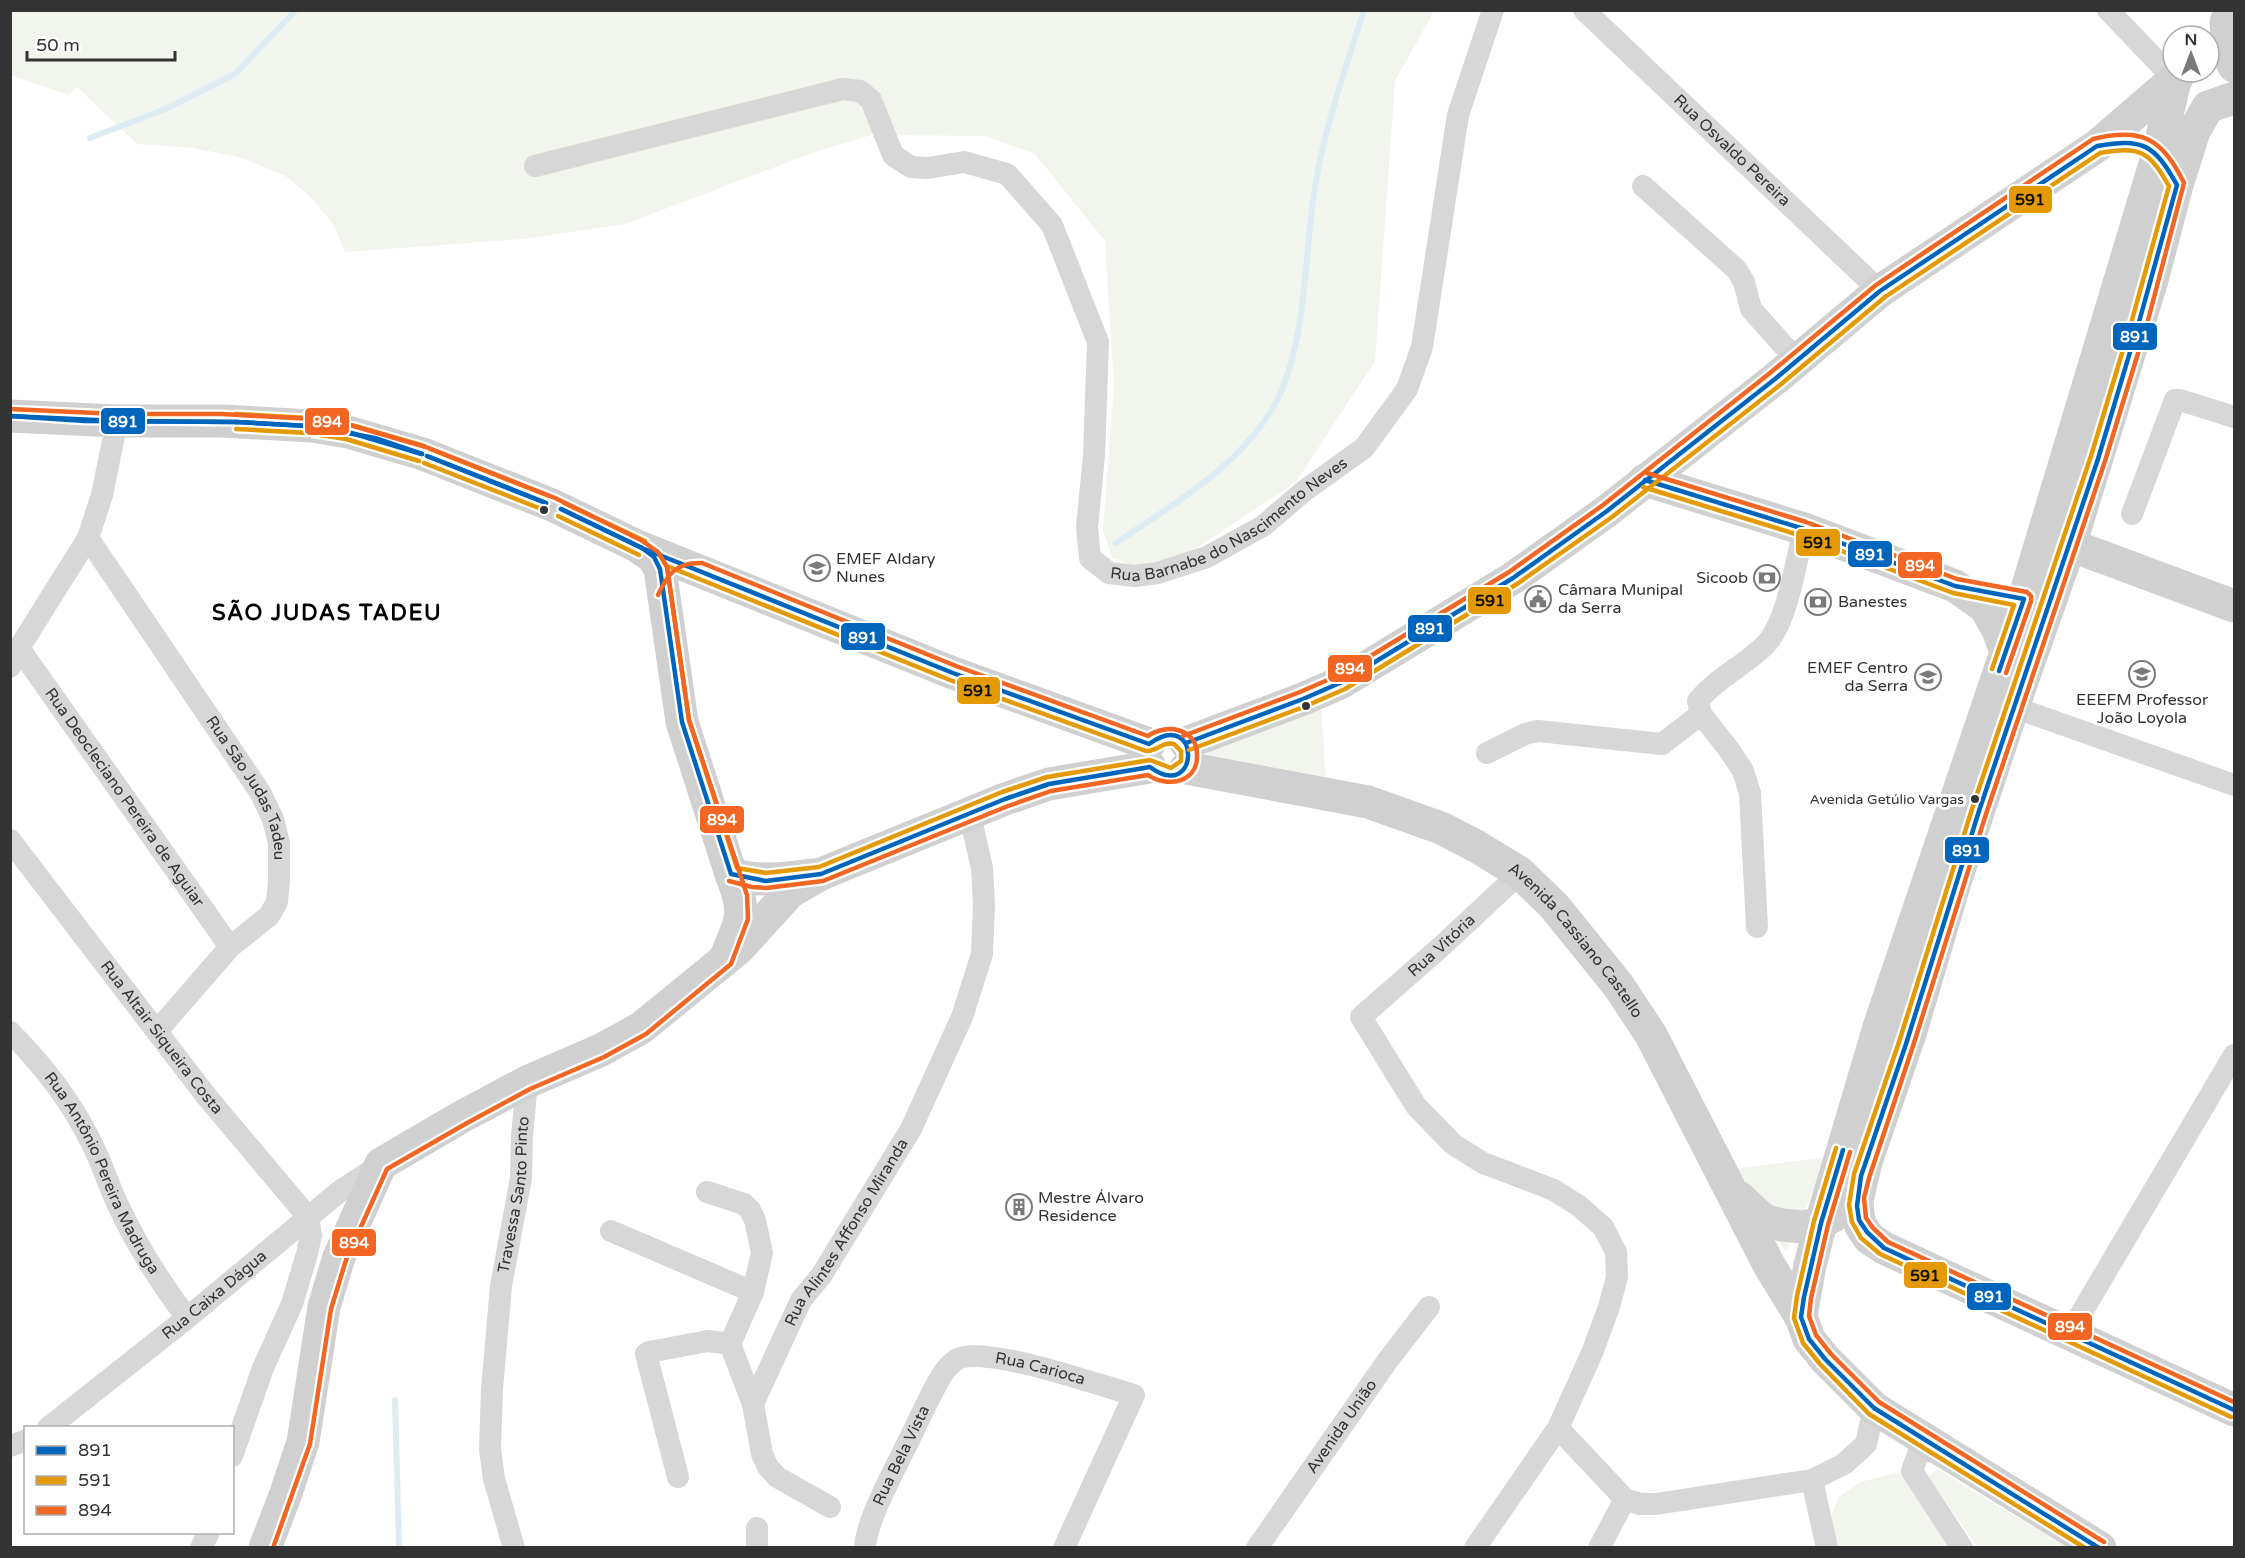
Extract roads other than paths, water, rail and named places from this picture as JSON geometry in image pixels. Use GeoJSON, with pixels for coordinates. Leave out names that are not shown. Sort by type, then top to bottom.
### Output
{"type":"FeatureCollection","features":[{"type":"Feature","properties":{"kind":"street","name":"Rua Barnabe do Nascimento Neves"},"geometry":{"type":"LineString","coordinates":[[535,166],[843,89],[860,91],[871,100],[893,155],[911,167],[928,168],[964,162],[1007,174],[1052,225],[1098,342],[1094,456],[1087,527],[1090,558],[1109,573],[1135,576],[1158,573],[1207,557],[1263,526],[1304,491],[1364,448],[1407,389],[1422,347],[1458,115],[1493,10]]}},
{"type":"Feature","properties":{"kind":"street","name":"Rua Osvaldo Pereira"},"geometry":{"type":"LineString","coordinates":[[1584,10],[1880,291]]}},
{"type":"Feature","properties":{"kind":"street"},"geometry":{"type":"LineString","coordinates":[[2108,10],[2161,60]]}},
{"type":"Feature","properties":{"kind":"street"},"geometry":{"type":"LineString","coordinates":[[2223,25],[2228,54],[2235,66]]}},
{"type":"Feature","properties":{"kind":"street"},"geometry":{"type":"LineString","coordinates":[[1186,755],[1342,682],[1513,578],[1607,511],[1775,379],[1880,291],[2097,146],[2169,84]]}},
{"type":"Feature","properties":{"kind":"street"},"geometry":{"type":"LineString","coordinates":[[2176,84],[2158,154],[2006,652],[1895,1029],[1857,1200],[1861,1226],[1869,1238],[1884,1248],[2235,1410]]}},
{"type":"Feature","properties":{"kind":"street"},"geometry":{"type":"LineString","coordinates":[[2100,1548],[1874,1408],[1825,1359],[1809,1339],[1801,1317],[1810,1264],[1821,1223],[1895,1029],[1955,882],[2070,545],[2152,280],[2194,130],[2208,107],[2235,98]]}},
{"type":"Feature","properties":{"kind":"street"},"geometry":{"type":"LineString","coordinates":[[2097,146],[2125,140],[2145,144],[2158,154],[2177,185]]}},
{"type":"Feature","properties":{"kind":"street"},"geometry":{"type":"LineString","coordinates":[[1643,186],[1736,269],[1744,282],[1751,309],[1783,345],[1798,358]]}},
{"type":"Feature","properties":{"kind":"street"},"geometry":{"type":"LineString","coordinates":[[2132,514],[2175,400],[2235,417]]}},
{"type":"Feature","properties":{"kind":"street"},"geometry":{"type":"LineString","coordinates":[[10,416],[117,421],[222,421],[312,426],[348,432],[423,454],[552,505],[637,546],[953,673],[1150,756]]}},
{"type":"Feature","properties":{"kind":"street"},"geometry":{"type":"LineString","coordinates":[[15,657],[88,538],[102,495],[117,421]]}},
{"type":"Feature","properties":{"kind":"street"},"geometry":{"type":"LineString","coordinates":[[1680,453],[1675,472],[1684,491]]}},
{"type":"Feature","properties":{"kind":"street"},"geometry":{"type":"LineString","coordinates":[[1645,480],[1804,529],[1955,586],[2024,598],[2032,599],[2044,591],[2053,571],[2070,545]]}},
{"type":"Feature","properties":{"kind":"street"},"geometry":{"type":"LineString","coordinates":[[1757,927],[1750,793],[1743,771],[1701,714],[1698,701],[1766,644],[1775,631],[1784,610],[1804,529]]}},
{"type":"Feature","properties":{"kind":"street","name":"Rua São Judas Tadeu"},"geometry":{"type":"LineString","coordinates":[[88,538],[260,792],[273,819],[279,843],[277,902],[269,916],[230,948],[157,1030]]}},
{"type":"Feature","properties":{"kind":"street"},"geometry":{"type":"LineString","coordinates":[[2070,545],[2235,606]]}},
{"type":"Feature","properties":{"kind":"street"},"geometry":{"type":"LineString","coordinates":[[637,546],[653,556],[657,562],[682,722],[740,897],[741,917],[725,959]]}},
{"type":"Feature","properties":{"kind":"street"},"geometry":{"type":"LineString","coordinates":[[664,598],[679,573],[700,570]]}},
{"type":"Feature","properties":{"kind":"street"},"geometry":{"type":"LineString","coordinates":[[1955,586],[1985,608],[1998,630],[2006,652]]}},
{"type":"Feature","properties":{"kind":"street","name":"Rua Deocleciano Pereira de Aguiar"},"geometry":{"type":"LineString","coordinates":[[15,657],[230,948]]}},
{"type":"Feature","properties":{"kind":"street"},"geometry":{"type":"LineString","coordinates":[[2013,707],[2235,785]]}},
{"type":"Feature","properties":{"kind":"street"},"geometry":{"type":"LineString","coordinates":[[1487,753],[1526,734],[1538,731],[1662,744],[1701,714]]}},
{"type":"Feature","properties":{"kind":"street","name":"Avenida Cassiano Castello"},"geometry":{"type":"LineString","coordinates":[[1150,756],[1157,737],[1167,734],[1178,736],[1186,755],[1368,802],[1441,828],[1520,873],[1554,906],[1618,985],[1651,1035],[1769,1264],[1801,1317]]}},
{"type":"Feature","properties":{"kind":"street"},"geometry":{"type":"LineString","coordinates":[[265,1548],[303,1442],[324,1306],[339,1257],[381,1164],[526,1082],[601,1050],[641,1028],[739,948],[790,892],[821,874],[1005,799],[1049,784],[1150,756]]}},
{"type":"Feature","properties":{"kind":"street","name":"Rua Alintes Affonso Miranda"},"geometry":{"type":"LineString","coordinates":[[753,1404],[801,1300],[821,1276],[911,1129],[962,1017],[982,954],[984,905],[982,868],[970,815]]}},
{"type":"Feature","properties":{"kind":"street","name":"Rua Altair Siqueira Costa"},"geometry":{"type":"LineString","coordinates":[[10,840],[309,1226]]}},
{"type":"Feature","properties":{"kind":"street","name":"Rua Vitória"},"geometry":{"type":"LineString","coordinates":[[1520,873],[1443,945],[1360,1017],[1416,1106],[1453,1144],[1483,1163],[1554,1190],[1579,1206],[1603,1227],[1616,1252],[1617,1277],[1608,1307],[1592,1353],[1558,1428]]}},
{"type":"Feature","properties":{"kind":"street"},"geometry":{"type":"LineString","coordinates":[[731,874],[753,880],[821,874]]}},
{"type":"Feature","properties":{"kind":"street","name":"Rua Antônio Pereira Madruga"},"geometry":{"type":"LineString","coordinates":[[10,1032],[36,1058],[74,1112],[92,1142],[117,1204],[141,1251],[187,1318]]}},
{"type":"Feature","properties":{"kind":"street"},"geometry":{"type":"LineString","coordinates":[[2069,1334],[2235,1055]]}},
{"type":"Feature","properties":{"kind":"street","name":"Travessa Santo Pinto"},"geometry":{"type":"LineString","coordinates":[[514,1548],[494,1479],[490,1449],[492,1389],[501,1286],[521,1178],[526,1082]]}},
{"type":"Feature","properties":{"kind":"street","name":"Rua Caixa Dágua"},"geometry":{"type":"LineString","coordinates":[[51,1426],[187,1318],[309,1226],[340,1191],[381,1164]]}},
{"type":"Feature","properties":{"kind":"street"},"geometry":{"type":"LineString","coordinates":[[1733,1191],[1763,1220],[1803,1227],[1821,1223],[1857,1200]]}},
{"type":"Feature","properties":{"kind":"street"},"geometry":{"type":"LineString","coordinates":[[707,1192],[744,1204],[750,1210],[755,1220],[762,1253],[753,1292],[730,1344],[753,1404],[762,1454],[768,1467],[777,1477],[830,1507]]}},
{"type":"Feature","properties":{"kind":"street"},"geometry":{"type":"LineString","coordinates":[[234,1450],[263,1368],[292,1304],[307,1254],[309,1226]]}},
{"type":"Feature","properties":{"kind":"street"},"geometry":{"type":"LineString","coordinates":[[612,1231],[753,1292]]}},
{"type":"Feature","properties":{"kind":"street"},"geometry":{"type":"LineString","coordinates":[[1810,1264],[1845,1241],[1869,1238]]}},
{"type":"Feature","properties":{"kind":"street","name":"Avenida União"},"geometry":{"type":"LineString","coordinates":[[1257,1548],[1388,1360],[1429,1307]]}},
{"type":"Feature","properties":{"kind":"street"},"geometry":{"type":"LineString","coordinates":[[678,1477],[646,1354],[708,1341],[730,1344]]}},
{"type":"Feature","properties":{"kind":"street","name":"Rua Carioca"},"geometry":{"type":"LineString","coordinates":[[947,1367],[960,1358],[993,1357],[1134,1395],[1064,1548]]}},
{"type":"Feature","properties":{"kind":"street","name":"Rua Bela Vista"},"geometry":{"type":"LineString","coordinates":[[865,1548],[877,1509],[947,1367]]}},
{"type":"Feature","properties":{"kind":"street"},"geometry":{"type":"LineString","coordinates":[[1475,1548],[1558,1428],[1625,1499],[1640,1504],[1656,1504],[1812,1480],[1844,1464],[1866,1444],[1874,1408]]}},
{"type":"Feature","properties":{"kind":"street"},"geometry":{"type":"LineString","coordinates":[[1939,1447],[1918,1454],[1912,1471],[1962,1548]]}},
{"type":"Feature","properties":{"kind":"street"},"geometry":{"type":"LineString","coordinates":[[1812,1480],[1827,1548]]}},
{"type":"Feature","properties":{"kind":"street"},"geometry":{"type":"LineString","coordinates":[[1599,1548],[1625,1499]]}},
{"type":"Feature","properties":{"kind":"street"},"geometry":{"type":"LineString","coordinates":[[201,1548],[208,1534]]}},
{"type":"Feature","properties":{"kind":"waterway"},"geometry":{"type":"LineString","coordinates":[[90,138],[168,108],[235,74],[296,10]]}},
{"type":"Feature","properties":{"kind":"waterway"},"geometry":{"type":"LineString","coordinates":[[1116,543],[1184,497],[1227,463],[1263,423],[1277,400],[1287,376],[1300,322],[1312,207],[1320,159],[1337,95],[1364,10]]}},
{"type":"Feature","properties":{"kind":"waterway"},"geometry":{"type":"LineString","coordinates":[[395,1400],[399,1548]]}},
{"type":"Feature","properties":{"kind":"place","name":"EMEF Aldary Nunes"},"geometry":{"type":"Point","coordinates":[817,568]}},
{"type":"Feature","properties":{"kind":"place","name":"Sicoob"},"geometry":{"type":"Point","coordinates":[1767,578]}},
{"type":"Feature","properties":{"kind":"place","name":"Câmara Munipal da Serra"},"geometry":{"type":"Point","coordinates":[1538,599]}},
{"type":"Feature","properties":{"kind":"place","name":"Banestes"},"geometry":{"type":"Point","coordinates":[1818,602]}},
{"type":"Feature","properties":{"kind":"place","name":"EEEFM Professor João Loyola"},"geometry":{"type":"Point","coordinates":[2142,674]}},
{"type":"Feature","properties":{"kind":"place","name":"EMEF Centro da Serra"},"geometry":{"type":"Point","coordinates":[1928,677]}},
{"type":"Feature","properties":{"kind":"place","name":"Avenida Getúlio Vargas"},"geometry":{"type":"Point","coordinates":[1975,799]}},
{"type":"Feature","properties":{"kind":"place","name":"Mestre Álvaro Residence"},"geometry":{"type":"Point","coordinates":[1019,1207]}},
{"type":"Feature","properties":{"kind":"district","name":"SÃO JUDAS TADEU"},"geometry":{"type":"Point","coordinates":[327,613]}}]}
